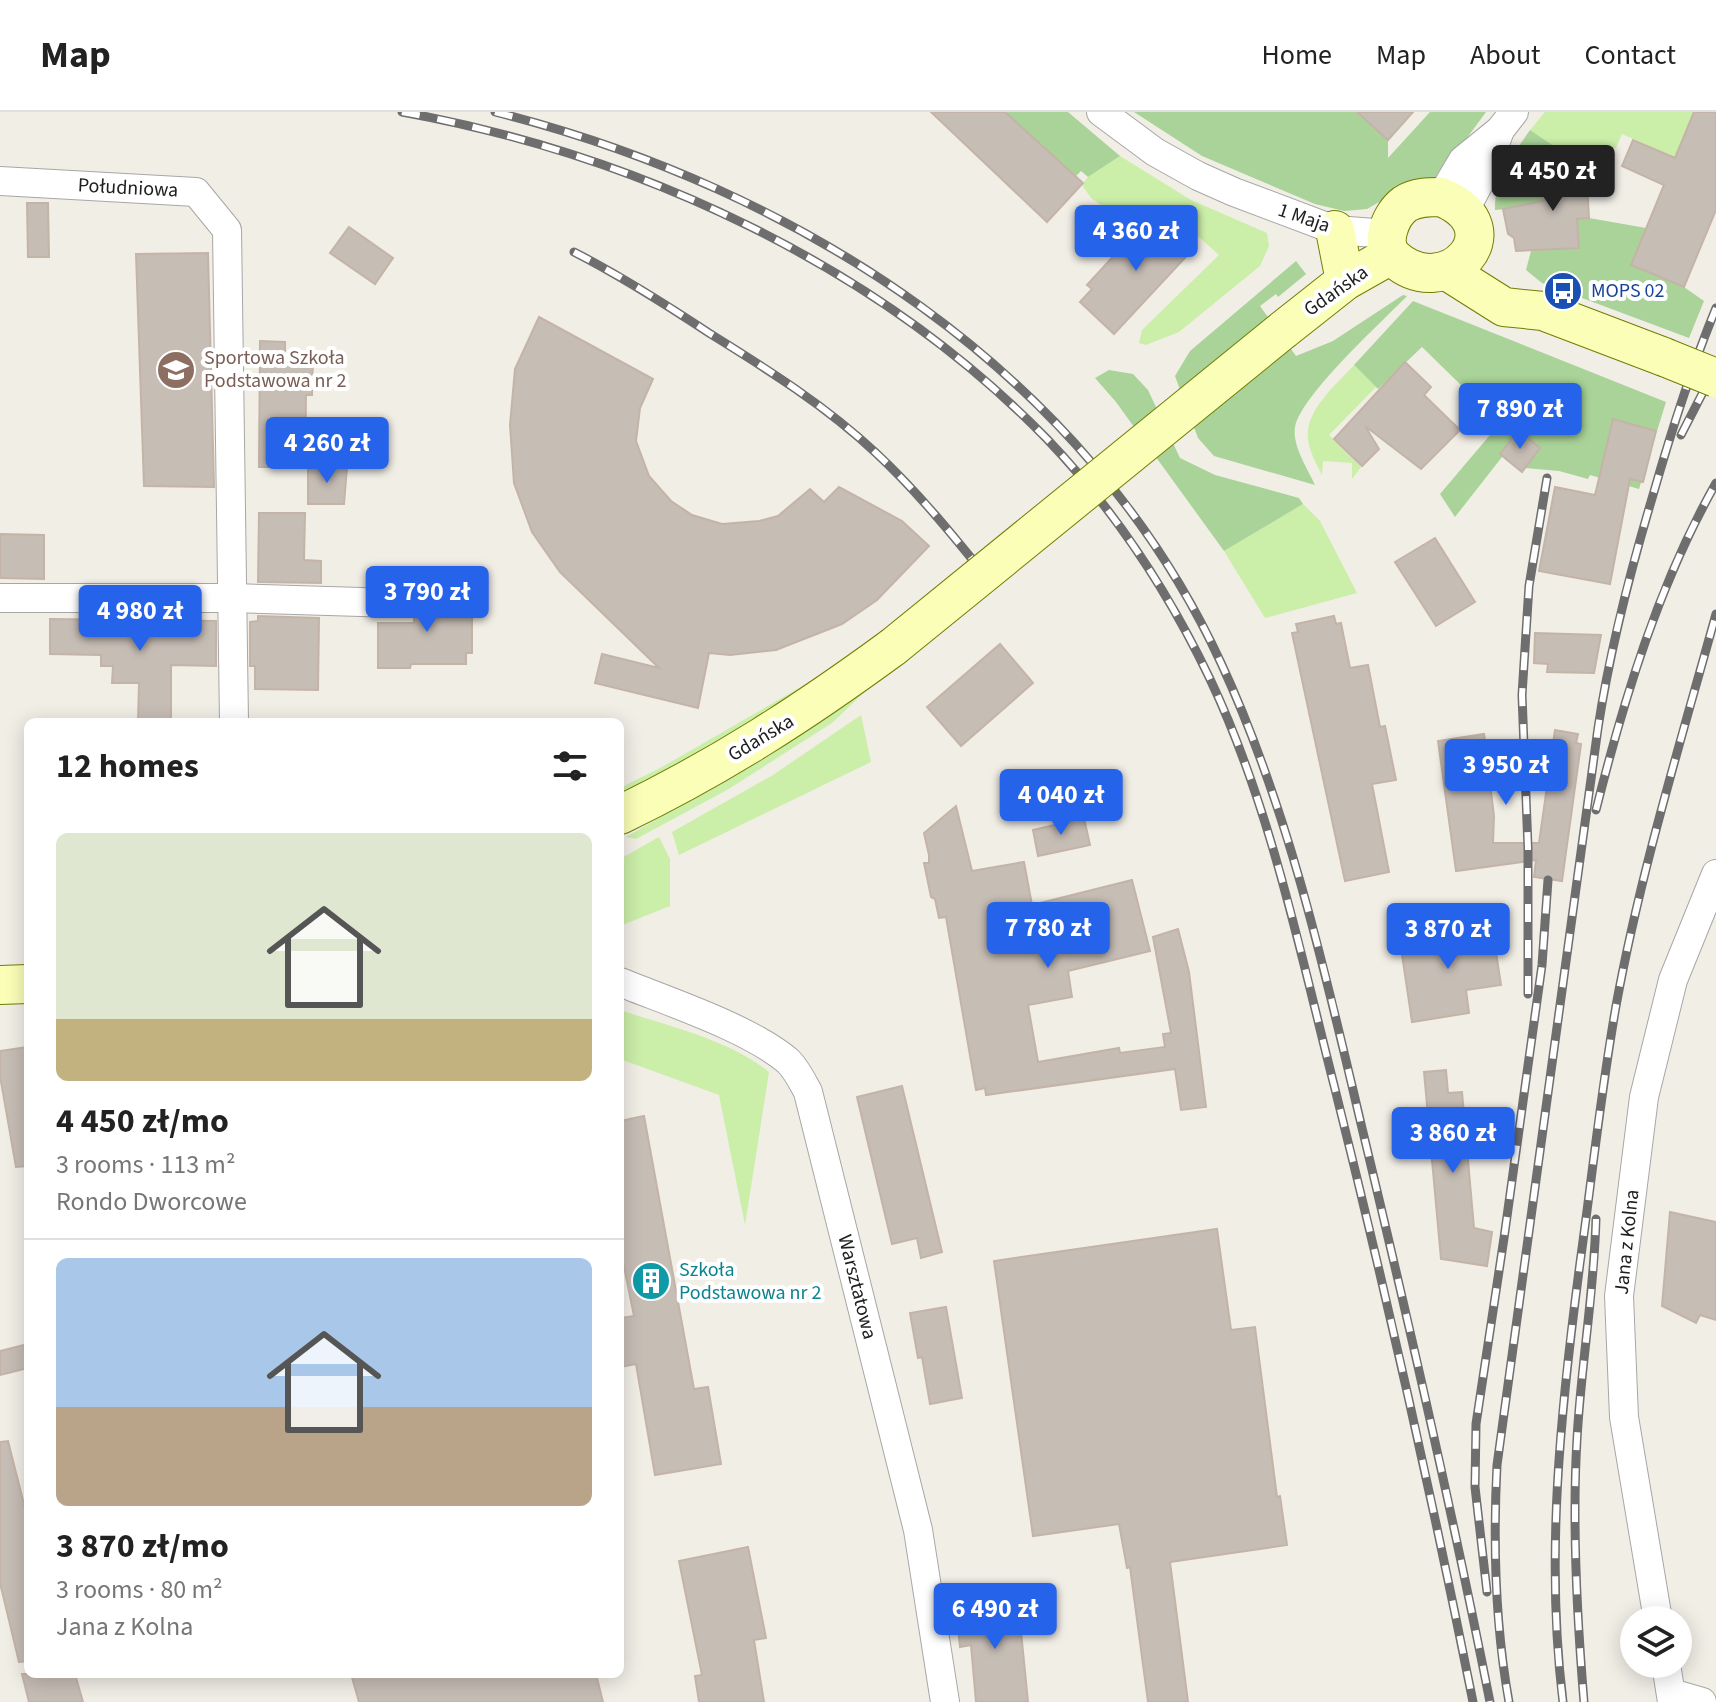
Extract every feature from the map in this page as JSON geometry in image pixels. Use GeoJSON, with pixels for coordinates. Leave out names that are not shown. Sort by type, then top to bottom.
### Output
{"type":"FeatureCollection","features":[{"type":"Feature","properties":{"kind":"street","name":"1 Maja"},"geometry":{"type":"LineString","coordinates":[[1101,112],[1155,152],[1198,176],[1335,230],[1389,245]]}},
{"type":"Feature","properties":{"kind":"street"},"geometry":{"type":"LineString","coordinates":[[1453,203],[1485,172],[1507,121]]}},
{"type":"Feature","properties":{"kind":"street","name":"Południowa"},"geometry":{"type":"LineString","coordinates":[[0,181],[196,192],[227,230],[234,718]]}},
{"type":"Feature","properties":{"kind":"street"},"geometry":{"type":"LineString","coordinates":[[1423,198],[1453,203],[1473,221],[1474,236],[1458,261],[1435,273],[1410,268],[1389,245],[1391,220],[1405,204],[1423,198]]}},
{"type":"Feature","properties":{"kind":"street"},"geometry":{"type":"LineString","coordinates":[[1335,230],[1345,281]]}},
{"type":"Feature","properties":{"kind":"street","name":"Gdańska"},"geometry":{"type":"LineString","coordinates":[[624,813],[765,737],[893,647],[1389,245]]}},
{"type":"Feature","properties":{"kind":"street"},"geometry":{"type":"LineString","coordinates":[[1458,261],[1504,307],[1543,311],[1716,378]]}},
{"type":"Feature","properties":{"kind":"street"},"geometry":{"type":"LineString","coordinates":[[0,598],[232,598],[394,603]]}},
{"type":"Feature","properties":{"kind":"street","name":"Jana z Kolna"},"geometry":{"type":"LineString","coordinates":[[1656,1606],[1624,1417],[1619,1296],[1644,1097],[1673,980],[1716,874]]}},
{"type":"Feature","properties":{"kind":"street"},"geometry":{"type":"LineString","coordinates":[[0,985],[24,984]]}},
{"type":"Feature","properties":{"kind":"street","name":"Warsztatowa"},"geometry":{"type":"LineString","coordinates":[[624,984],[755,1039],[789,1062],[808,1092],[918,1530],[945,1702]]}},
{"type":"Feature","properties":{"kind":"street"},"geometry":{"type":"LineString","coordinates":[[1668,1678],[1671,1698],[1702,1702]]}},
{"type":"Feature","properties":{"kind":"green space"},"geometry":{"type":"Polygon","coordinates":[[[1005,112],[1068,112],[1120,156],[1088,177],[1081,171],[1076,176],[1005,112]]]}},
{"type":"Feature","properties":{"kind":"green space"},"geometry":{"type":"Polygon","coordinates":[[[1134,112],[1357,112],[1388,140],[1388,158],[1430,112],[1486,112],[1439,176],[1402,189],[1367,209],[1344,211],[1315,204],[1202,156],[1134,112]]]}},
{"type":"Feature","properties":{"kind":"green space"},"geometry":{"type":"Polygon","coordinates":[[[1545,112],[1704,112],[1689,124],[1673,163],[1660,151],[1622,134],[1616,148],[1563,152],[1530,130],[1545,112]]]}},
{"type":"Feature","properties":{"kind":"green space"},"geometry":{"type":"Polygon","coordinates":[[[1530,130],[1563,152],[1566,206],[1562,220],[1589,218],[1646,228],[1631,265],[1684,287],[1704,301],[1689,338],[1542,283],[1526,270],[1536,232],[1507,209],[1495,210],[1501,178],[1530,130]]]}},
{"type":"Feature","properties":{"kind":"green space"},"geometry":{"type":"Polygon","coordinates":[[[1120,156],[1191,200],[1267,233],[1269,246],[1260,266],[1179,332],[1146,345],[1139,343],[1142,330],[1219,255],[1163,205],[1127,224],[1091,198],[1082,185],[1088,177],[1120,156]]]}},
{"type":"Feature","properties":{"kind":"green space"},"geometry":{"type":"Polygon","coordinates":[[[1296,261],[1306,274],[1278,297],[1276,294],[1260,306],[1296,356],[1333,341],[1403,295],[1407,296],[1327,378],[1301,413],[1295,427],[1296,442],[1315,485],[1214,456],[1198,438],[1175,376],[1190,351],[1296,261]]]}},
{"type":"Feature","properties":{"kind":"green space"},"geometry":{"type":"Polygon","coordinates":[[[1413,301],[1666,402],[1639,489],[1590,475],[1588,479],[1559,471],[1525,468],[1540,448],[1518,431],[1500,454],[1502,457],[1455,517],[1440,494],[1512,409],[1464,388],[1422,347],[1378,389],[1354,365],[1413,301]]]}},
{"type":"Feature","properties":{"kind":"green space"},"geometry":{"type":"Polygon","coordinates":[[[1354,365],[1376,387],[1329,435],[1361,467],[1352,479],[1352,463],[1323,461],[1322,475],[1310,448],[1308,428],[1316,408],[1354,365]]]}},
{"type":"Feature","properties":{"kind":"green space"},"geometry":{"type":"Polygon","coordinates":[[[1109,370],[1133,374],[1148,390],[1180,458],[1215,475],[1299,498],[1303,504],[1224,551],[1116,402],[1095,378],[1109,370]]]}},
{"type":"Feature","properties":{"kind":"green space"},"geometry":{"type":"Polygon","coordinates":[[[1303,504],[1320,521],[1357,593],[1265,618],[1224,551],[1303,504]]]}},
{"type":"Feature","properties":{"kind":"green space"},"geometry":{"type":"Polygon","coordinates":[[[832,669],[703,751],[624,790],[624,786],[832,669]]]}},
{"type":"Feature","properties":{"kind":"green space"},"geometry":{"type":"Polygon","coordinates":[[[874,683],[832,723],[727,790],[636,839],[626,837],[765,757],[874,683]]]}},
{"type":"Feature","properties":{"kind":"green space"},"geometry":{"type":"Polygon","coordinates":[[[861,715],[871,762],[679,855],[672,832],[773,775],[861,715]]]}},
{"type":"Feature","properties":{"kind":"green space"},"geometry":{"type":"Polygon","coordinates":[[[659,837],[670,859],[670,906],[624,924],[624,857],[659,837]]]}},
{"type":"Feature","properties":{"kind":"green space"},"geometry":{"type":"Polygon","coordinates":[[[624,1011],[717,1042],[769,1072],[745,1225],[719,1095],[624,1060],[624,1011]]]}},
{"type":"Feature","properties":{"kind":"building"},"geometry":{"type":"Polygon","coordinates":[[[931,112],[1005,112],[1083,183],[1047,222],[931,112]]]}},
{"type":"Feature","properties":{"kind":"building"},"geometry":{"type":"Polygon","coordinates":[[[1357,112],[1413,112],[1388,140],[1357,112]]]}},
{"type":"Feature","properties":{"kind":"building"},"geometry":{"type":"Polygon","coordinates":[[[1694,112],[1716,112],[1716,210],[1684,287],[1631,265],[1664,185],[1622,166],[1633,140],[1675,158],[1694,112]]]}},
{"type":"Feature","properties":{"kind":"building"},"geometry":{"type":"Polygon","coordinates":[[[1585,150],[1589,218],[1577,219],[1579,248],[1516,251],[1514,238],[1508,234],[1503,209],[1566,196],[1563,152],[1585,150]]]}},
{"type":"Feature","properties":{"kind":"building"},"geometry":{"type":"Polygon","coordinates":[[[27,203],[48,203],[49,257],[28,257],[27,203]]]}},
{"type":"Feature","properties":{"kind":"building"},"geometry":{"type":"Polygon","coordinates":[[[1160,215],[1195,247],[1114,334],[1080,302],[1092,289],[1087,285],[1140,227],[1146,232],[1160,215]]]}},
{"type":"Feature","properties":{"kind":"building"},"geometry":{"type":"Polygon","coordinates":[[[349,227],[393,258],[375,284],[330,253],[349,227]]]}},
{"type":"Feature","properties":{"kind":"building","name":"Sportowa Szkoła Podstawowa nr 2"},"geometry":{"type":"Polygon","coordinates":[[[208,253],[214,487],[144,486],[136,254],[208,253]]]}},
{"type":"Feature","properties":{"kind":"building"},"geometry":{"type":"Polygon","coordinates":[[[539,317],[653,379],[640,408],[636,441],[649,476],[671,501],[692,515],[722,524],[759,521],[778,516],[810,489],[824,502],[839,487],[902,521],[929,546],[877,600],[842,624],[776,650],[730,655],[709,653],[698,708],[595,683],[602,654],[659,668],[560,572],[532,532],[514,483],[510,425],[515,369],[539,317]]]}},
{"type":"Feature","properties":{"kind":"building"},"geometry":{"type":"Polygon","coordinates":[[[260,341],[285,342],[285,357],[313,357],[312,395],[306,395],[305,467],[259,467],[260,341]]]}},
{"type":"Feature","properties":{"kind":"building"},"geometry":{"type":"Polygon","coordinates":[[[1405,362],[1431,387],[1424,395],[1460,430],[1421,469],[1365,426],[1379,449],[1362,466],[1334,439],[1405,362]]]}},
{"type":"Feature","properties":{"kind":"building"},"geometry":{"type":"Polygon","coordinates":[[[1613,419],[1656,431],[1643,482],[1630,479],[1610,584],[1539,571],[1555,487],[1595,495],[1613,419]]]}},
{"type":"Feature","properties":{"kind":"building"},"geometry":{"type":"Polygon","coordinates":[[[1518,431],[1540,448],[1522,472],[1500,454],[1518,431]]]}},
{"type":"Feature","properties":{"kind":"building"},"geometry":{"type":"Polygon","coordinates":[[[308,467],[347,467],[344,504],[308,504],[308,467]]]}},
{"type":"Feature","properties":{"kind":"building"},"geometry":{"type":"Polygon","coordinates":[[[259,513],[305,513],[304,560],[321,561],[321,583],[258,582],[259,513]]]}},
{"type":"Feature","properties":{"kind":"building"},"geometry":{"type":"Polygon","coordinates":[[[0,534],[44,535],[44,579],[0,578],[0,534]]]}},
{"type":"Feature","properties":{"kind":"building"},"geometry":{"type":"Polygon","coordinates":[[[1435,538],[1475,602],[1436,626],[1395,562],[1435,538]]]}},
{"type":"Feature","properties":{"kind":"building"},"geometry":{"type":"Polygon","coordinates":[[[415,584],[442,584],[442,611],[472,611],[472,653],[466,653],[466,664],[411,664],[410,668],[378,668],[378,623],[414,623],[415,584]]]}},
{"type":"Feature","properties":{"kind":"building"},"geometry":{"type":"Polygon","coordinates":[[[258,616],[319,618],[318,690],[255,689],[255,666],[250,666],[250,622],[258,621],[258,616]]]}},
{"type":"Feature","properties":{"kind":"building"},"geometry":{"type":"Polygon","coordinates":[[[1334,616],[1336,624],[1341,623],[1350,668],[1368,665],[1380,727],[1385,726],[1396,780],[1372,784],[1389,872],[1345,881],[1292,633],[1298,632],[1296,624],[1334,616]]]}},
{"type":"Feature","properties":{"kind":"building"},"geometry":{"type":"Polygon","coordinates":[[[50,619],[216,621],[216,666],[171,665],[171,718],[138,718],[139,683],[112,683],[113,666],[101,666],[101,655],[50,654],[50,619]]]}},
{"type":"Feature","properties":{"kind":"building"},"geometry":{"type":"Polygon","coordinates":[[[1535,633],[1601,635],[1594,673],[1547,672],[1548,664],[1534,663],[1535,633]]]}},
{"type":"Feature","properties":{"kind":"building"},"geometry":{"type":"Polygon","coordinates":[[[1000,644],[1033,683],[961,746],[927,707],[1000,644]]]}},
{"type":"Feature","properties":{"kind":"building"},"geometry":{"type":"Polygon","coordinates":[[[1555,730],[1578,734],[1576,743],[1581,744],[1562,881],[1534,877],[1536,860],[1456,871],[1438,741],[1484,734],[1494,816],[1493,843],[1539,843],[1555,730]]]}},
{"type":"Feature","properties":{"kind":"building"},"geometry":{"type":"Polygon","coordinates":[[[956,806],[972,871],[1024,862],[1032,905],[1132,880],[1150,951],[1068,971],[1072,997],[1028,1005],[1038,1062],[1119,1048],[1120,1053],[1165,1047],[1163,1034],[1171,1033],[1153,937],[1178,929],[1189,972],[1206,1107],[1181,1110],[1175,1069],[986,1095],[985,1088],[976,1090],[946,917],[939,918],[924,863],[929,863],[929,855],[924,833],[956,806]]]}},
{"type":"Feature","properties":{"kind":"building"},"geometry":{"type":"Polygon","coordinates":[[[1084,818],[1090,845],[1038,856],[1033,830],[1084,818]]]}},
{"type":"Feature","properties":{"kind":"building"},"geometry":{"type":"Polygon","coordinates":[[[1492,926],[1501,985],[1466,990],[1469,1013],[1412,1022],[1400,941],[1492,926]]]}},
{"type":"Feature","properties":{"kind":"building"},"geometry":{"type":"Polygon","coordinates":[[[24,1048],[24,1166],[16,1167],[0,1076],[0,1051],[24,1048]]]}},
{"type":"Feature","properties":{"kind":"building"},"geometry":{"type":"Polygon","coordinates":[[[1446,1070],[1448,1093],[1462,1092],[1474,1228],[1492,1232],[1487,1266],[1441,1259],[1424,1072],[1446,1070]]]}},
{"type":"Feature","properties":{"kind":"building"},"geometry":{"type":"Polygon","coordinates":[[[902,1086],[942,1252],[921,1258],[917,1238],[892,1244],[857,1097],[902,1086]]]}},
{"type":"Feature","properties":{"kind":"building","name":"Szkoła Podstawowa nr 2"},"geometry":{"type":"Polygon","coordinates":[[[644,1116],[694,1389],[708,1387],[721,1464],[655,1475],[636,1364],[624,1366],[624,1317],[634,1316],[624,1267],[624,1120],[644,1116]]]}},
{"type":"Feature","properties":{"kind":"building"},"geometry":{"type":"Polygon","coordinates":[[[1670,1212],[1716,1222],[1716,1320],[1700,1315],[1696,1323],[1662,1306],[1670,1212]]]}},
{"type":"Feature","properties":{"kind":"building"},"geometry":{"type":"Polygon","coordinates":[[[1217,1229],[1231,1330],[1255,1327],[1277,1497],[1280,1496],[1287,1545],[1170,1562],[1188,1702],[1148,1702],[1130,1567],[1127,1568],[1119,1524],[1033,1536],[994,1261],[1217,1229]]]}},
{"type":"Feature","properties":{"kind":"building"},"geometry":{"type":"Polygon","coordinates":[[[946,1307],[962,1398],[930,1404],[910,1313],[946,1307]]]}},
{"type":"Feature","properties":{"kind":"building"},"geometry":{"type":"Polygon","coordinates":[[[24,1345],[24,1369],[0,1375],[0,1351],[24,1345]]]}},
{"type":"Feature","properties":{"kind":"building"},"geometry":{"type":"Polygon","coordinates":[[[8,1441],[24,1504],[24,1661],[19,1662],[0,1583],[0,1442],[8,1441]]]}},
{"type":"Feature","properties":{"kind":"building"},"geometry":{"type":"Polygon","coordinates":[[[748,1547],[766,1638],[754,1640],[764,1702],[699,1702],[695,1676],[702,1675],[679,1561],[748,1547]]]}},
{"type":"Feature","properties":{"kind":"building"},"geometry":{"type":"Polygon","coordinates":[[[1018,1601],[1028,1702],[976,1702],[971,1645],[960,1647],[956,1607],[1018,1601]]]}},
{"type":"Feature","properties":{"kind":"building"},"geometry":{"type":"Polygon","coordinates":[[[22,1674],[24,1678],[76,1678],[83,1702],[29,1702],[22,1674]]]}},
{"type":"Feature","properties":{"kind":"building"},"geometry":{"type":"Polygon","coordinates":[[[352,1678],[597,1678],[603,1702],[359,1702],[352,1678]]]}},
{"type":"Feature","properties":{"kind":"railway"},"geometry":{"type":"LineString","coordinates":[[402,112],[491,131],[579,157],[665,188],[750,226],[830,270],[907,320],[980,376],[1071,465],[1138,552],[1176,614],[1210,679],[1267,829],[1354,1165],[1425,1471],[1473,1702]]}},
{"type":"Feature","properties":{"kind":"railway"},"geometry":{"type":"LineString","coordinates":[[495,112],[608,146],[717,189],[823,243],[921,307],[1012,381],[1094,465],[1164,559],[1221,663],[1245,719],[1267,776],[1303,892],[1413,1343],[1490,1702]]}},
{"type":"Feature","properties":{"kind":"railway"},"geometry":{"type":"LineString","coordinates":[[574,252],[676,311],[837,419],[907,484],[993,585]]}},
{"type":"Feature","properties":{"kind":"railway"},"geometry":{"type":"LineString","coordinates":[[1509,1702],[1496,1584],[1497,1465],[1598,728],[1636,553],[1682,401],[1716,308]]}},
{"type":"Feature","properties":{"kind":"railway"},"geometry":{"type":"LineString","coordinates":[[1681,435],[1716,367]]}},
{"type":"Feature","properties":{"kind":"railway"},"geometry":{"type":"LineString","coordinates":[[1528,994],[1528,848],[1522,695],[1529,586],[1547,478]]}},
{"type":"Feature","properties":{"kind":"railway"},"geometry":{"type":"LineString","coordinates":[[1596,810],[1631,684],[1660,601],[1716,483]]}},
{"type":"Feature","properties":{"kind":"railway"},"geometry":{"type":"LineString","coordinates":[[1563,1702],[1555,1592],[1558,1482],[1573,1317],[1601,1102],[1616,1006],[1637,907],[1716,614]]}},
{"type":"Feature","properties":{"kind":"railway"},"geometry":{"type":"LineString","coordinates":[[1487,1592],[1475,1487],[1476,1424],[1542,965],[1548,880]]}},
{"type":"Feature","properties":{"kind":"railway"},"geometry":{"type":"LineString","coordinates":[[1584,1702],[1575,1503],[1579,1411],[1596,1219]]}},
{"type":"Feature","properties":{"kind":"place","name":"MOPS 02"},"geometry":{"type":"Point","coordinates":[1563,291]}},
{"type":"Feature","properties":{"kind":"place","name":"Sportowa Szkoła Podstawowa nr 2"},"geometry":{"type":"Point","coordinates":[176,370]}},
{"type":"Feature","properties":{"kind":"place","name":"Szkoła Podstawowa nr 2"},"geometry":{"type":"Point","coordinates":[651,1281]}}]}
